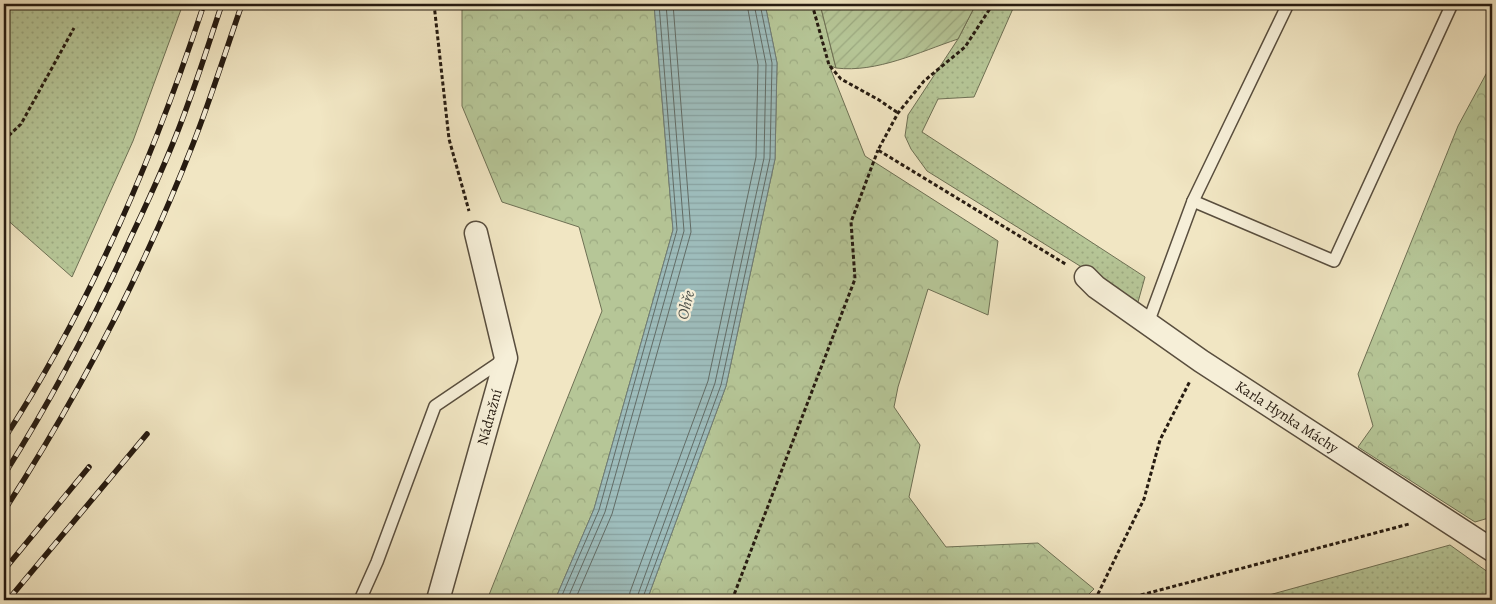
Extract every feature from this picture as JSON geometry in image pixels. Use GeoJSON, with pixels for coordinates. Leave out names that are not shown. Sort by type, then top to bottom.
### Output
{"type":"FeatureCollection","features":[{"type":"Feature","properties":{"kind":"street","name":"Nádražní"},"geometry":{"type":"LineString","coordinates":[[438,600],[506,358],[476,233]]}},
{"type":"Feature","properties":{"kind":"street","name":"Karla Hynka Máchy"},"geometry":{"type":"LineString","coordinates":[[1086,277],[1201,361],[1492,550]]}},
{"type":"Feature","properties":{"kind":"lane"},"geometry":{"type":"LineString","coordinates":[[1148,323],[1193,201],[1288,4]]}},
{"type":"Feature","properties":{"kind":"lane"},"geometry":{"type":"LineString","coordinates":[[1193,201],[1334,260],[1452,4]]}},
{"type":"Feature","properties":{"kind":"lane"},"geometry":{"type":"LineString","coordinates":[[360,600],[378,562],[435,406],[506,358]]}},
{"type":"Feature","properties":{"kind":"path"},"geometry":{"type":"LineString","coordinates":[[434,4],[448,139],[476,233]]}},
{"type":"Feature","properties":{"kind":"path"},"geometry":{"type":"LineString","coordinates":[[812,4],[829,65],[841,79],[898,113]]}},
{"type":"Feature","properties":{"kind":"path"},"geometry":{"type":"LineString","coordinates":[[732,600],[855,278],[851,222],[878,150],[898,113],[924,81],[965,47],[994,4]]}},
{"type":"Feature","properties":{"kind":"path"},"geometry":{"type":"LineString","coordinates":[[4,140],[21,124],[74,28]]}},
{"type":"Feature","properties":{"kind":"path"},"geometry":{"type":"LineString","coordinates":[[878,150],[1086,277]]}},
{"type":"Feature","properties":{"kind":"path"},"geometry":{"type":"LineString","coordinates":[[1095,600],[1144,499],[1160,440],[1201,361]]}},
{"type":"Feature","properties":{"kind":"path"},"geometry":{"type":"LineString","coordinates":[[1122,600],[1440,516]]}},
{"type":"Feature","properties":{"kind":"green space"},"geometry":{"type":"Polygon","coordinates":[[[4,4],[183,4],[133,141],[72,277],[4,217],[4,4]]]}},
{"type":"Feature","properties":{"kind":"green space"},"geometry":{"type":"Polygon","coordinates":[[[462,4],[654,4],[673,230],[594,509],[555,600],[487,600],[602,311],[579,227],[502,202],[462,106],[462,4]]]}},
{"type":"Feature","properties":{"kind":"green space"},"geometry":{"type":"Polygon","coordinates":[[[765,4],[820,4],[836,68],[829,65],[865,156],[998,241],[988,315],[928,289],[898,387],[894,407],[920,445],[909,497],[946,547],[1038,543],[1094,589],[1083,600],[647,600],[726,386],[775,159],[777,63],[765,4]]]}},
{"type":"Feature","properties":{"kind":"green space"},"geometry":{"type":"Polygon","coordinates":[[[820,4],[976,4],[958,39],[898,60],[851,69],[836,68],[820,4]]]}},
{"type":"Feature","properties":{"kind":"green space"},"geometry":{"type":"Polygon","coordinates":[[[976,4],[1015,4],[974,97],[938,99],[922,132],[1145,277],[1138,302],[927,171],[911,149],[905,136],[908,115],[958,39],[976,4]]]}},
{"type":"Feature","properties":{"kind":"green space"},"geometry":{"type":"Polygon","coordinates":[[[1492,63],[1492,517],[1475,522],[1358,447],[1373,426],[1358,374],[1458,126],[1492,63]]]}},
{"type":"Feature","properties":{"kind":"green space"},"geometry":{"type":"Polygon","coordinates":[[[1450,545],[1492,575],[1492,600],[1251,600],[1450,545]]]}},
{"type":"Feature","properties":{"kind":"water","name":"Ohře"},"geometry":{"type":"Polygon","coordinates":[[[654,4],[765,4],[777,63],[775,159],[726,386],[647,600],[555,600],[594,509],[673,230],[654,4]]]}},
{"type":"Feature","properties":{"kind":"railway"},"geometry":{"type":"LineString","coordinates":[[4,439],[65,336],[118,228],[164,116],[204,4]]}},
{"type":"Feature","properties":{"kind":"railway"},"geometry":{"type":"LineString","coordinates":[[4,475],[72,358],[147,204],[183,118],[222,4]]}},
{"type":"Feature","properties":{"kind":"railway"},"geometry":{"type":"LineString","coordinates":[[4,511],[84,378],[131,286],[174,192],[193,144],[242,4]]}},
{"type":"Feature","properties":{"kind":"railway"},"geometry":{"type":"LineString","coordinates":[[8,600],[147,434]]}},
{"type":"Feature","properties":{"kind":"railway"},"geometry":{"type":"LineString","coordinates":[[4,570],[89,467]]}}]}
